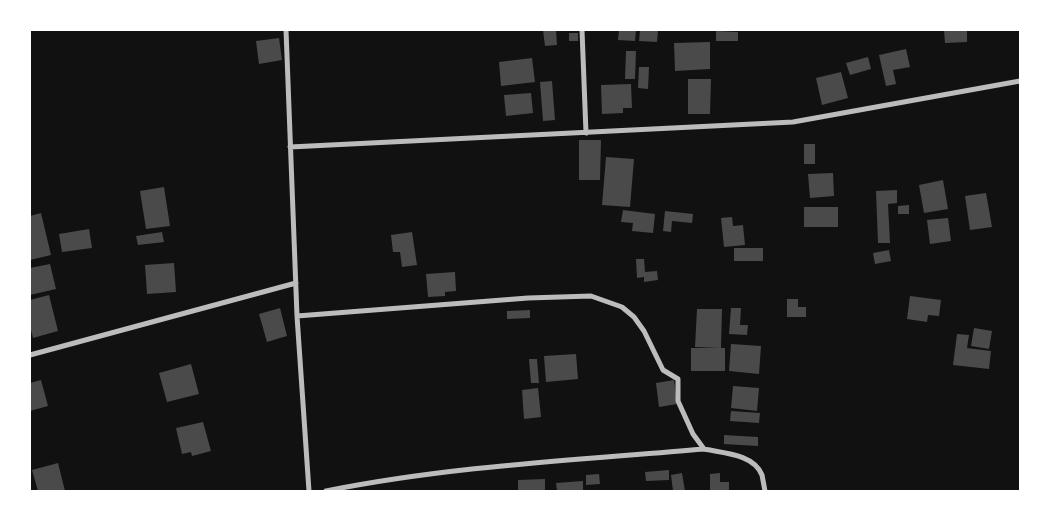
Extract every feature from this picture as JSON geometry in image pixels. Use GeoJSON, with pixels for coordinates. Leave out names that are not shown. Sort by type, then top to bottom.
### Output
{"type":"FeatureCollection","features":[{"type":"Feature","properties":{"kind":"street"},"geometry":{"type":"LineString","coordinates":[[286,30],[297,316],[310,491]]}},
{"type":"Feature","properties":{"kind":"street"},"geometry":{"type":"LineString","coordinates":[[582,30],[586,133]]}},
{"type":"Feature","properties":{"kind":"street"},"geometry":{"type":"LineString","coordinates":[[290,147],[794,122],[1020,81]]}},
{"type":"Feature","properties":{"kind":"street"},"geometry":{"type":"LineString","coordinates":[[30,355],[296,283]]}},
{"type":"Feature","properties":{"kind":"street"},"geometry":{"type":"LineString","coordinates":[[297,316],[528,298],[592,296],[622,307],[634,317],[644,331],[663,370],[678,379],[678,401],[692,434],[704,449]]}},
{"type":"Feature","properties":{"kind":"street"},"geometry":{"type":"LineString","coordinates":[[326,491],[438,472],[704,449],[738,456],[750,462],[761,473],[765,491]]}},
{"type":"Feature","properties":{"kind":"building"},"geometry":{"type":"Polygon","coordinates":[[[543,30],[556,30],[557,45],[545,46],[543,30]]]}},
{"type":"Feature","properties":{"kind":"building"},"geometry":{"type":"Polygon","coordinates":[[[619,30],[636,30],[635,41],[618,40],[619,30]]]}},
{"type":"Feature","properties":{"kind":"building"},"geometry":{"type":"Polygon","coordinates":[[[640,30],[658,31],[657,42],[639,41],[640,30]]]}},
{"type":"Feature","properties":{"kind":"building"},"geometry":{"type":"Polygon","coordinates":[[[944,30],[967,30],[967,42],[945,43],[944,30]]]}},
{"type":"Feature","properties":{"kind":"building"},"geometry":{"type":"Polygon","coordinates":[[[716,31],[738,32],[738,41],[716,41],[716,31]]]}},
{"type":"Feature","properties":{"kind":"building"},"geometry":{"type":"Polygon","coordinates":[[[569,33],[578,33],[578,41],[569,41],[569,33]]]}},
{"type":"Feature","properties":{"kind":"building"},"geometry":{"type":"Polygon","coordinates":[[[279,38],[282,60],[259,64],[256,41],[279,38]]]}},
{"type":"Feature","properties":{"kind":"building"},"geometry":{"type":"Polygon","coordinates":[[[710,42],[710,69],[675,71],[674,43],[710,42]]]}},
{"type":"Feature","properties":{"kind":"building"},"geometry":{"type":"Polygon","coordinates":[[[906,49],[910,67],[893,70],[896,84],[886,86],[879,55],[906,49]]]}},
{"type":"Feature","properties":{"kind":"building"},"geometry":{"type":"Polygon","coordinates":[[[626,51],[636,51],[635,79],[625,79],[626,51]]]}},
{"type":"Feature","properties":{"kind":"building"},"geometry":{"type":"Polygon","coordinates":[[[868,57],[871,69],[850,75],[846,63],[868,57]]]}},
{"type":"Feature","properties":{"kind":"building"},"geometry":{"type":"Polygon","coordinates":[[[532,58],[535,82],[501,86],[499,62],[532,58]]]}},
{"type":"Feature","properties":{"kind":"building"},"geometry":{"type":"Polygon","coordinates":[[[639,67],[649,67],[648,89],[638,88],[639,67]]]}},
{"type":"Feature","properties":{"kind":"building"},"geometry":{"type":"Polygon","coordinates":[[[841,72],[848,98],[822,105],[816,78],[841,72]]]}},
{"type":"Feature","properties":{"kind":"building"},"geometry":{"type":"Polygon","coordinates":[[[688,79],[711,79],[710,114],[688,114],[688,79]]]}},
{"type":"Feature","properties":{"kind":"building"},"geometry":{"type":"Polygon","coordinates":[[[552,81],[555,120],[543,121],[540,82],[552,81]]]}},
{"type":"Feature","properties":{"kind":"building"},"geometry":{"type":"Polygon","coordinates":[[[631,84],[632,108],[623,108],[623,113],[602,114],[601,85],[631,84]]]}},
{"type":"Feature","properties":{"kind":"building"},"geometry":{"type":"Polygon","coordinates":[[[531,93],[533,113],[506,116],[504,95],[531,93]]]}},
{"type":"Feature","properties":{"kind":"building"},"geometry":{"type":"Polygon","coordinates":[[[579,140],[601,140],[600,180],[579,180],[579,140]]]}},
{"type":"Feature","properties":{"kind":"building"},"geometry":{"type":"Polygon","coordinates":[[[804,144],[815,144],[815,164],[804,164],[804,144]]]}},
{"type":"Feature","properties":{"kind":"building"},"geometry":{"type":"Polygon","coordinates":[[[606,157],[634,159],[630,207],[602,205],[606,157]]]}},
{"type":"Feature","properties":{"kind":"building"},"geometry":{"type":"Polygon","coordinates":[[[833,173],[834,196],[810,198],[808,174],[833,173]]]}},
{"type":"Feature","properties":{"kind":"building"},"geometry":{"type":"Polygon","coordinates":[[[943,180],[948,209],[924,213],[919,185],[943,180]]]}},
{"type":"Feature","properties":{"kind":"building"},"geometry":{"type":"Polygon","coordinates":[[[164,187],[170,226],[146,229],[140,191],[164,187]]]}},
{"type":"Feature","properties":{"kind":"building"},"geometry":{"type":"Polygon","coordinates":[[[897,190],[897,203],[888,204],[890,243],[878,243],[876,191],[897,190]]]}},
{"type":"Feature","properties":{"kind":"building"},"geometry":{"type":"Polygon","coordinates":[[[986,193],[992,227],[970,230],[965,196],[986,193]]]}},
{"type":"Feature","properties":{"kind":"building"},"geometry":{"type":"Polygon","coordinates":[[[909,205],[909,214],[898,214],[898,206],[909,205]]]}},
{"type":"Feature","properties":{"kind":"building"},"geometry":{"type":"Polygon","coordinates":[[[804,207],[838,207],[838,227],[804,227],[804,207]]]}},
{"type":"Feature","properties":{"kind":"building"},"geometry":{"type":"Polygon","coordinates":[[[623,210],[655,214],[653,233],[632,231],[633,223],[621,222],[623,210]]]}},
{"type":"Feature","properties":{"kind":"building"},"geometry":{"type":"Polygon","coordinates":[[[665,211],[693,214],[692,223],[672,221],[671,232],[663,231],[665,211]]]}},
{"type":"Feature","properties":{"kind":"building"},"geometry":{"type":"Polygon","coordinates":[[[41,213],[51,255],[30,260],[30,216],[41,213]]]}},
{"type":"Feature","properties":{"kind":"building"},"geometry":{"type":"Polygon","coordinates":[[[732,217],[733,226],[743,225],[745,245],[724,247],[721,218],[732,217]]]}},
{"type":"Feature","properties":{"kind":"building"},"geometry":{"type":"Polygon","coordinates":[[[948,218],[951,241],[930,244],[927,220],[948,218]]]}},
{"type":"Feature","properties":{"kind":"building"},"geometry":{"type":"Polygon","coordinates":[[[89,229],[92,248],[62,252],[59,234],[89,229]]]}},
{"type":"Feature","properties":{"kind":"building"},"geometry":{"type":"Polygon","coordinates":[[[162,232],[164,242],[138,245],[136,236],[162,232]]]}},
{"type":"Feature","properties":{"kind":"building"},"geometry":{"type":"Polygon","coordinates":[[[412,232],[417,265],[402,267],[400,252],[393,252],[391,235],[412,232]]]}},
{"type":"Feature","properties":{"kind":"building"},"geometry":{"type":"Polygon","coordinates":[[[734,248],[763,248],[763,261],[734,261],[734,248]]]}},
{"type":"Feature","properties":{"kind":"building"},"geometry":{"type":"Polygon","coordinates":[[[889,250],[891,261],[875,264],[873,253],[889,250]]]}},
{"type":"Feature","properties":{"kind":"building"},"geometry":{"type":"Polygon","coordinates":[[[636,259],[644,259],[645,272],[657,271],[658,280],[644,282],[644,277],[637,278],[636,259]]]}},
{"type":"Feature","properties":{"kind":"building"},"geometry":{"type":"Polygon","coordinates":[[[174,263],[176,292],[147,294],[145,265],[174,263]]]}},
{"type":"Feature","properties":{"kind":"building"},"geometry":{"type":"Polygon","coordinates":[[[50,264],[56,289],[30,295],[30,268],[50,264]]]}},
{"type":"Feature","properties":{"kind":"building"},"geometry":{"type":"Polygon","coordinates":[[[455,272],[456,291],[445,292],[445,296],[428,297],[426,274],[455,272]]]}},
{"type":"Feature","properties":{"kind":"building"},"geometry":{"type":"Polygon","coordinates":[[[49,295],[58,331],[33,338],[30,326],[30,300],[49,295]]]}},
{"type":"Feature","properties":{"kind":"building"},"geometry":{"type":"Polygon","coordinates":[[[910,296],[941,300],[939,316],[928,315],[927,322],[907,319],[910,296]]]}},
{"type":"Feature","properties":{"kind":"building"},"geometry":{"type":"Polygon","coordinates":[[[787,299],[798,299],[798,307],[806,307],[806,317],[787,317],[787,299]]]}},
{"type":"Feature","properties":{"kind":"building"},"geometry":{"type":"Polygon","coordinates":[[[280,308],[287,336],[267,342],[259,314],[280,308]]]}},
{"type":"Feature","properties":{"kind":"building"},"geometry":{"type":"Polygon","coordinates":[[[731,308],[741,308],[740,325],[748,325],[747,335],[729,334],[731,308]]]}},
{"type":"Feature","properties":{"kind":"building"},"geometry":{"type":"Polygon","coordinates":[[[697,309],[722,309],[721,348],[695,347],[697,309]]]}},
{"type":"Feature","properties":{"kind":"building"},"geometry":{"type":"Polygon","coordinates":[[[530,310],[530,318],[507,319],[507,311],[530,310]]]}},
{"type":"Feature","properties":{"kind":"building"},"geometry":{"type":"Polygon","coordinates":[[[974,328],[992,331],[989,349],[971,346],[974,328]]]}},
{"type":"Feature","properties":{"kind":"building"},"geometry":{"type":"Polygon","coordinates":[[[957,334],[969,335],[967,348],[991,351],[989,369],[953,365],[957,334]]]}},
{"type":"Feature","properties":{"kind":"building"},"geometry":{"type":"Polygon","coordinates":[[[731,344],[761,346],[759,374],[729,371],[731,344]]]}},
{"type":"Feature","properties":{"kind":"building"},"geometry":{"type":"Polygon","coordinates":[[[691,348],[725,348],[725,371],[691,371],[691,348]]]}},
{"type":"Feature","properties":{"kind":"building"},"geometry":{"type":"Polygon","coordinates":[[[576,354],[578,379],[546,382],[544,356],[576,354]]]}},
{"type":"Feature","properties":{"kind":"building"},"geometry":{"type":"Polygon","coordinates":[[[529,359],[537,359],[539,383],[531,383],[529,359]]]}},
{"type":"Feature","properties":{"kind":"building"},"geometry":{"type":"Polygon","coordinates":[[[191,364],[199,394],[167,402],[159,373],[191,364]]]}},
{"type":"Feature","properties":{"kind":"building"},"geometry":{"type":"Polygon","coordinates":[[[41,380],[48,406],[30,411],[30,383],[41,380]]]}},
{"type":"Feature","properties":{"kind":"building"},"geometry":{"type":"Polygon","coordinates":[[[674,380],[677,404],[659,407],[656,383],[674,380]]]}},
{"type":"Feature","properties":{"kind":"building"},"geometry":{"type":"Polygon","coordinates":[[[733,386],[759,388],[757,411],[731,408],[733,386]]]}},
{"type":"Feature","properties":{"kind":"building"},"geometry":{"type":"Polygon","coordinates":[[[538,388],[541,417],[524,419],[522,390],[538,388]]]}},
{"type":"Feature","properties":{"kind":"building"},"geometry":{"type":"Polygon","coordinates":[[[731,411],[760,413],[759,423],[730,421],[731,411]]]}},
{"type":"Feature","properties":{"kind":"building"},"geometry":{"type":"Polygon","coordinates":[[[203,422],[211,451],[192,456],[191,452],[182,454],[176,428],[203,422]]]}},
{"type":"Feature","properties":{"kind":"building"},"geometry":{"type":"Polygon","coordinates":[[[724,435],[758,437],[758,446],[724,444],[724,435]]]}},
{"type":"Feature","properties":{"kind":"building"},"geometry":{"type":"Polygon","coordinates":[[[58,463],[65,491],[38,491],[32,470],[58,463]]]}},
{"type":"Feature","properties":{"kind":"building"},"geometry":{"type":"Polygon","coordinates":[[[669,470],[669,480],[646,481],[645,472],[669,470]]]}},
{"type":"Feature","properties":{"kind":"building"},"geometry":{"type":"Polygon","coordinates":[[[682,473],[685,491],[673,491],[671,475],[682,473]]]}},
{"type":"Feature","properties":{"kind":"building"},"geometry":{"type":"Polygon","coordinates":[[[720,473],[720,482],[729,482],[729,491],[710,491],[710,474],[720,473]]]}},
{"type":"Feature","properties":{"kind":"building"},"geometry":{"type":"Polygon","coordinates":[[[599,474],[600,484],[586,485],[586,475],[599,474]]]}},
{"type":"Feature","properties":{"kind":"building"},"geometry":{"type":"Polygon","coordinates":[[[545,479],[545,490],[518,491],[518,480],[545,479]]]}},
{"type":"Feature","properties":{"kind":"building"},"geometry":{"type":"Polygon","coordinates":[[[583,481],[583,491],[557,491],[556,483],[583,481]]]}}]}
